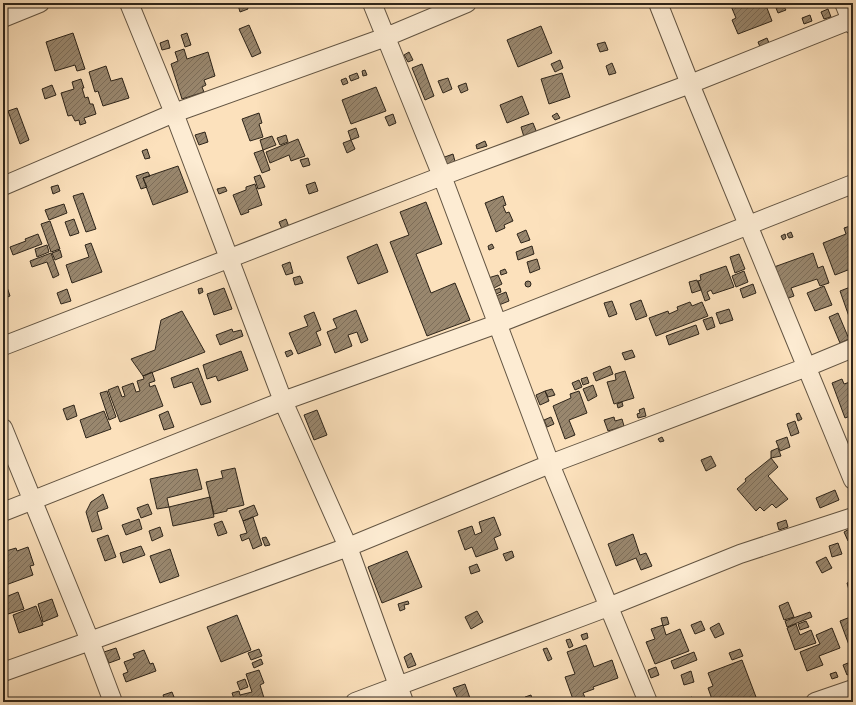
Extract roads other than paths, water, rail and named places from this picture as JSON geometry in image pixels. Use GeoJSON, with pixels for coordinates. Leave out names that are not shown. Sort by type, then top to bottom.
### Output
{"type":"FeatureCollection","features":[{"type":"Feature","properties":{"kind":"street"},"geometry":{"type":"LineString","coordinates":[[3,18],[40,3]]}},
{"type":"Feature","properties":{"kind":"street"},"geometry":{"type":"LineString","coordinates":[[129,3],[174,114],[283,401],[348,547],[401,694]]}},
{"type":"Feature","properties":{"kind":"street"},"geometry":{"type":"LineString","coordinates":[[372,3],[442,176],[550,464],[648,702]]}},
{"type":"Feature","properties":{"kind":"street"},"geometry":{"type":"LineString","coordinates":[[3,186],[174,114],[386,36],[467,3]]}},
{"type":"Feature","properties":{"kind":"street"},"geometry":{"type":"LineString","coordinates":[[658,3],[853,480]]}},
{"type":"Feature","properties":{"kind":"street"},"geometry":{"type":"LineString","coordinates":[[3,346],[442,176],[690,84],[852,21],[844,3]]}},
{"type":"Feature","properties":{"kind":"street"},"geometry":{"type":"LineString","coordinates":[[3,512],[283,401],[497,324],[853,184]]}},
{"type":"Feature","properties":{"kind":"street"},"geometry":{"type":"LineString","coordinates":[[3,672],[348,547],[550,464],[807,367],[853,348]]}},
{"type":"Feature","properties":{"kind":"street"},"geometry":{"type":"LineString","coordinates":[[3,428],[90,641],[113,702]]}},
{"type":"Feature","properties":{"kind":"street"},"geometry":{"type":"LineString","coordinates":[[355,702],[401,694],[608,607],[740,554],[853,517]]}},
{"type":"Feature","properties":{"kind":"street"},"geometry":{"type":"LineString","coordinates":[[815,702],[853,689]]}}]}
